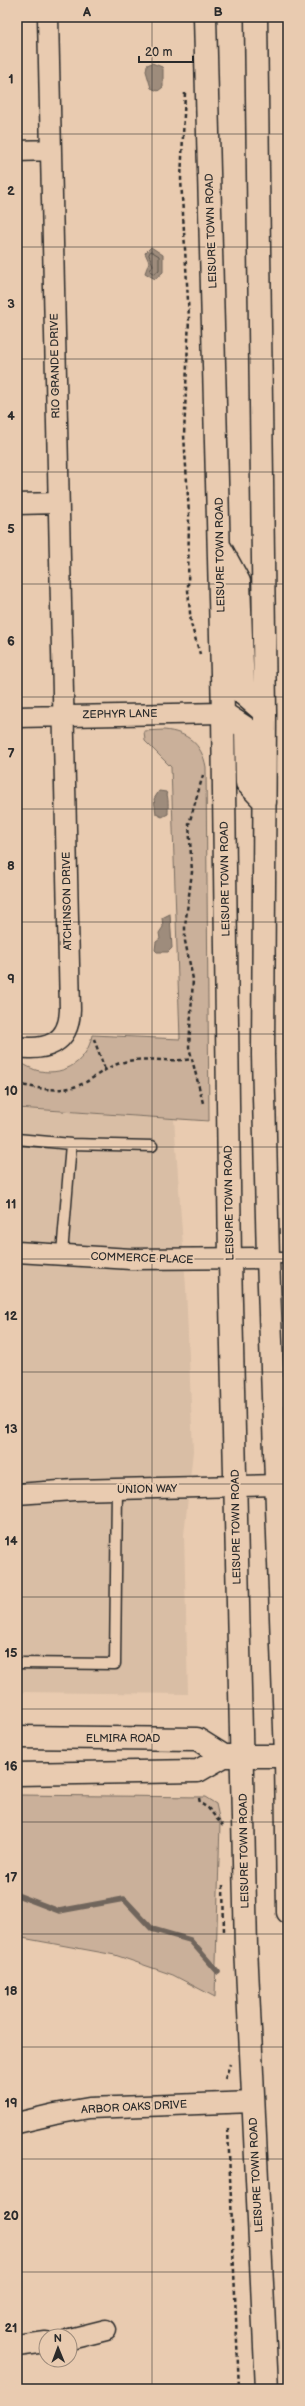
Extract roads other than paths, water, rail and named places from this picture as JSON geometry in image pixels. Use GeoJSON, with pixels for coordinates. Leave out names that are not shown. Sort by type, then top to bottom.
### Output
{"type":"FeatureCollection","features":[{"type":"Feature","properties":{"kind":"main road","name":"LEISURE TOWN ROAD"},"geometry":{"type":"LineString","coordinates":[[205,17],[220,547],[223,713],[230,1260],[235,1486],[233,1756],[267,2389]]}},
{"type":"Feature","properties":{"kind":"main road"},"geometry":{"type":"LineString","coordinates":[[256,17],[265,713],[263,1055],[278,1258],[277,1484],[284,1547],[288,1912]]}},
{"type":"Feature","properties":{"kind":"main road"},"geometry":{"type":"LineString","coordinates":[[220,547],[239,582],[242,694],[265,713]]}},
{"type":"Feature","properties":{"kind":"main road"},"geometry":{"type":"LineString","coordinates":[[223,713],[246,728],[247,783],[265,802]]}},
{"type":"Feature","properties":{"kind":"main road","name":"ELMIRA ROAD"},"geometry":{"type":"LineString","coordinates":[[17,1738],[197,1739],[233,1756]]}},
{"type":"Feature","properties":{"kind":"main road"},"geometry":{"type":"LineString","coordinates":[[17,1774],[198,1771],[233,1756],[287,1756]]}},
{"type":"Feature","properties":{"kind":"street","name":"RIO GRANDE DRIVE"},"geometry":{"type":"LineString","coordinates":[[48,17],[63,716]]}},
{"type":"Feature","properties":{"kind":"street"},"geometry":{"type":"LineString","coordinates":[[17,151],[51,150]]}},
{"type":"Feature","properties":{"kind":"street"},"geometry":{"type":"LineString","coordinates":[[17,504],[58,503]]}},
{"type":"Feature","properties":{"kind":"street","name":"ZEPHYR LANE"},"geometry":{"type":"LineString","coordinates":[[17,717],[223,713]]}},
{"type":"Feature","properties":{"kind":"street","name":"ATCHINSON DRIVE"},"geometry":{"type":"LineString","coordinates":[[17,1048],[36,1049],[53,1044],[65,1032],[70,1019],[63,716]]}},
{"type":"Feature","properties":{"kind":"street","name":"COMMERCE PLACE"},"geometry":{"type":"LineString","coordinates":[[17,1252],[131,1259],[230,1260],[278,1258]]}},
{"type":"Feature","properties":{"kind":"street","name":"UNION WAY"},"geometry":{"type":"LineString","coordinates":[[17,1494],[45,1491],[277,1484]]}},
{"type":"Feature","properties":{"kind":"street","name":"ARBOR OAKS DRIVE"},"geometry":{"type":"LineString","coordinates":[[17,2123],[89,2108],[252,2102]]}},
{"type":"Feature","properties":{"kind":"street"},"geometry":{"type":"LineString","coordinates":[[78,2337],[106,2330]]}},
{"type":"Feature","properties":{"kind":"street"},"geometry":{"type":"LineString","coordinates":[[17,2346],[38,2343]]}},
{"type":"Feature","properties":{"kind":"lane"},"geometry":{"type":"LineString","coordinates":[[17,1139],[70,1144],[152,1146]]}},
{"type":"Feature","properties":{"kind":"lane"},"geometry":{"type":"LineString","coordinates":[[62,1254],[70,1144]]}},
{"type":"Feature","properties":{"kind":"lane"},"geometry":{"type":"LineString","coordinates":[[17,1663],[115,1664],[117,1489]]}},
{"type":"Feature","properties":{"kind":"water"},"geometry":{"type":"Polygon","coordinates":[[[152,63],[162,67],[163,69],[163,87],[158,91],[151,88],[146,71],[147,65],[152,63]]]}},
{"type":"Feature","properties":{"kind":"water"},"geometry":{"type":"Polygon","coordinates":[[[151,247],[163,255],[163,272],[155,279],[145,273],[149,262],[145,253],[151,247]]]}},
{"type":"Feature","properties":{"kind":"water"},"geometry":{"type":"Polygon","coordinates":[[[159,791],[166,792],[168,800],[168,814],[162,817],[156,814],[154,799],[159,791]]]}},
{"type":"Feature","properties":{"kind":"water"},"geometry":{"type":"Polygon","coordinates":[[[170,914],[172,948],[168,952],[157,952],[155,950],[156,942],[160,939],[159,933],[163,927],[162,918],[170,914]]]}},
{"type":"Feature","properties":{"kind":"waterway"},"geometry":{"type":"LineString","coordinates":[[17,1895],[59,1911],[124,1899],[152,1929],[190,1940],[218,1972]]}}]}
